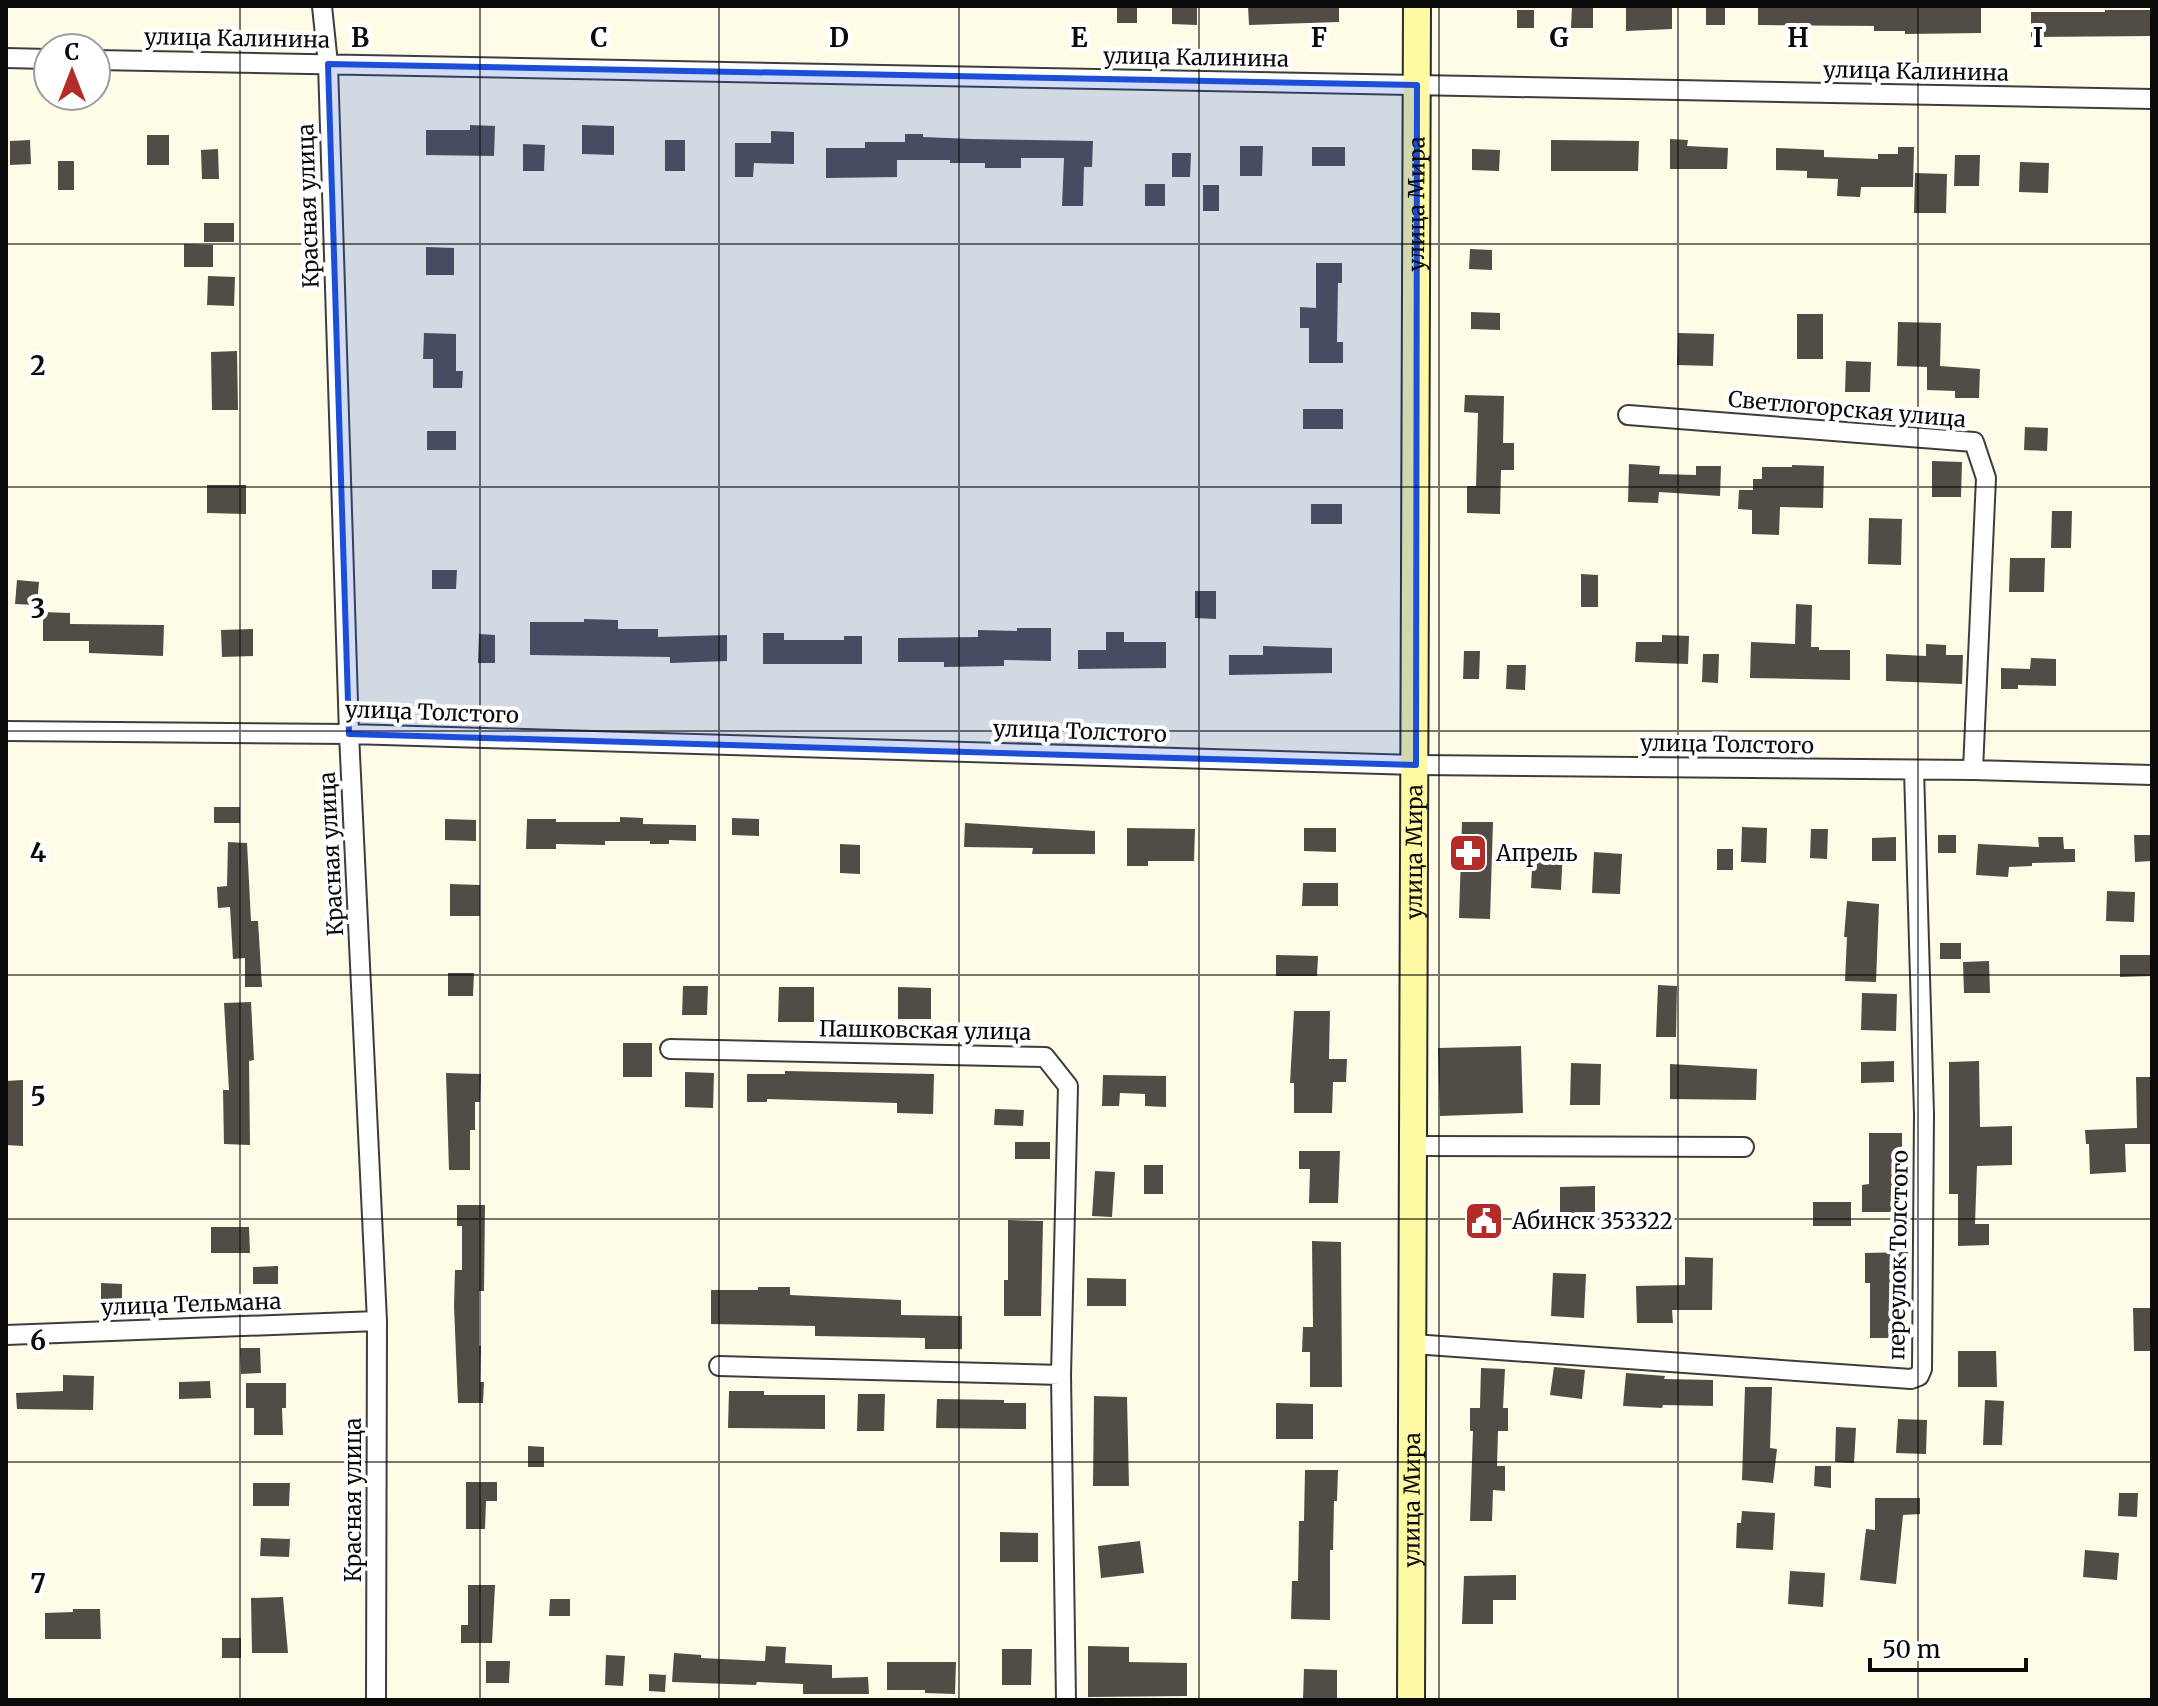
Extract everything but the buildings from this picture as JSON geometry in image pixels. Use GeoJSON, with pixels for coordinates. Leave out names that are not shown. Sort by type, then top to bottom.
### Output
{"type":"FeatureCollection","features":[{"type":"Feature","properties":{"kind":"main road","name":"улица Мира"},"geometry":{"type":"LineString","coordinates":[[1411,1700],[1417,6]]}},
{"type":"Feature","properties":{"kind":"street","name":"Красная улица"},"geometry":{"type":"LineString","coordinates":[[322,6],[328,64],[349,734],[377,1321],[376,1700]]}},
{"type":"Feature","properties":{"kind":"street"},"geometry":{"type":"LineString","coordinates":[[6,58],[32,59]]}},
{"type":"Feature","properties":{"kind":"street","name":"улица Калинина"},"geometry":{"type":"LineString","coordinates":[[112,60],[2152,99]]}},
{"type":"Feature","properties":{"kind":"street","name":"Светлогорская улица"},"geometry":{"type":"LineString","coordinates":[[1628,415],[1974,442],[1986,478],[1973,770]]}},
{"type":"Feature","properties":{"kind":"street","name":"улица Толстого"},"geometry":{"type":"LineString","coordinates":[[6,731],[349,734],[1416,765],[1973,770],[2152,775]]}},
{"type":"Feature","properties":{"kind":"street","name":"переулок Толстого"},"geometry":{"type":"LineString","coordinates":[[1413,1344],[1911,1379],[1919,1376],[1922,1369],[1924,1114],[1914,770]]}},
{"type":"Feature","properties":{"kind":"street","name":"Пашковская улица"},"geometry":{"type":"LineString","coordinates":[[670,1049],[1045,1057],[1068,1086],[1061,1375],[1066,1700]]}},
{"type":"Feature","properties":{"kind":"street"},"geometry":{"type":"LineString","coordinates":[[1414,1146],[1744,1147]]}},
{"type":"Feature","properties":{"kind":"street","name":"улица Тельмана"},"geometry":{"type":"LineString","coordinates":[[6,1335],[377,1321]]}},
{"type":"Feature","properties":{"kind":"street"},"geometry":{"type":"LineString","coordinates":[[719,1366],[1061,1375]]}},
{"type":"Feature","properties":{"kind":"highlighted area"},"geometry":{"type":"Polygon","coordinates":[[[328,64],[1417,85],[1416,765],[349,734],[328,64]]]}},
{"type":"Feature","properties":{"kind":"place","name":"Апрель"},"geometry":{"type":"Point","coordinates":[1468,853]}},
{"type":"Feature","properties":{"kind":"place","name":"Абинск 353322"},"geometry":{"type":"Point","coordinates":[1484,1221]}}]}
